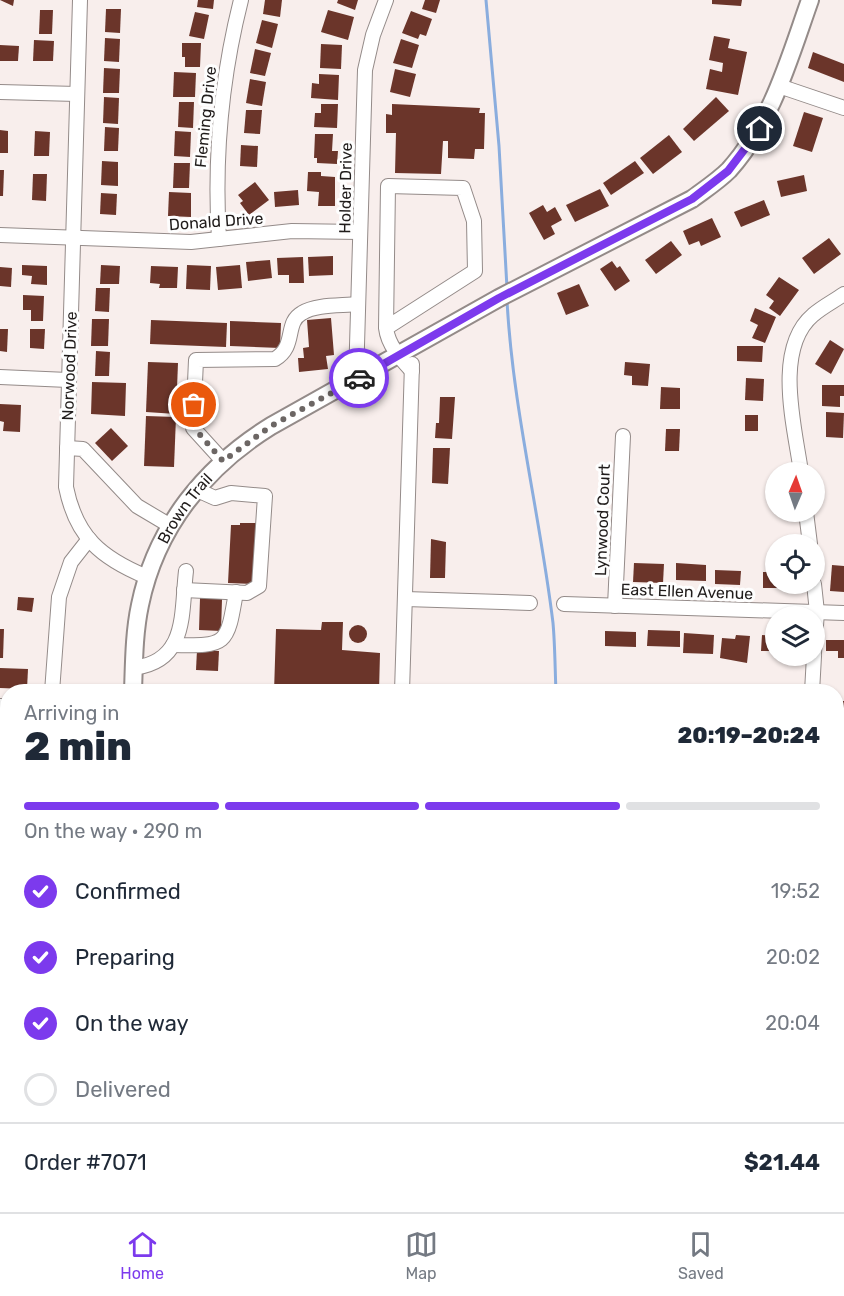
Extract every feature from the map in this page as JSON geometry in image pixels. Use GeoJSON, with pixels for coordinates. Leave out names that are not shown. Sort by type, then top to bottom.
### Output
{"type":"FeatureCollection","features":[{"type":"Feature","properties":{"kind":"main road","name":"Brown Trail"},"geometry":{"type":"LineString","coordinates":[[147,577],[156,551],[170,525],[195,489],[223,461],[271,426],[499,298],[692,199],[728,171],[760,129],[779,86],[810,0]]}},
{"type":"Feature","properties":{"kind":"main road"},"geometry":{"type":"LineString","coordinates":[[133,684],[136,633],[147,577]]}},
{"type":"Feature","properties":{"kind":"street","name":"Norwood Drive"},"geometry":{"type":"LineString","coordinates":[[80,0],[66,487],[71,513],[89,539],[110,561],[147,577]]}},
{"type":"Feature","properties":{"kind":"street","name":"Fleming Drive"},"geometry":{"type":"LineString","coordinates":[[219,239],[216,192],[221,113],[228,59],[241,0]]}},
{"type":"Feature","properties":{"kind":"street","name":"Holder Drive"},"geometry":{"type":"LineString","coordinates":[[356,380],[365,70],[373,35],[386,0]]}},
{"type":"Feature","properties":{"kind":"street"},"geometry":{"type":"LineString","coordinates":[[779,86],[844,108]]}},
{"type":"Feature","properties":{"kind":"street"},"geometry":{"type":"LineString","coordinates":[[0,92],[77,94]]}},
{"type":"Feature","properties":{"kind":"street"},"geometry":{"type":"LineString","coordinates":[[386,328],[476,271],[474,221],[463,188],[388,186],[386,328],[387,336],[405,352],[412,371],[402,684]]}},
{"type":"Feature","properties":{"kind":"street","name":"Donald Drive"},"geometry":{"type":"LineString","coordinates":[[0,235],[191,242],[292,231],[360,232]]}},
{"type":"Feature","properties":{"kind":"street"},"geometry":{"type":"LineString","coordinates":[[800,462],[789,373],[795,339],[812,316],[844,294]]}},
{"type":"Feature","properties":{"kind":"street"},"geometry":{"type":"LineString","coordinates":[[223,461],[194,428],[196,360],[275,359],[284,354],[290,345],[294,322],[299,314],[308,310],[358,304]]}},
{"type":"Feature","properties":{"kind":"street"},"geometry":{"type":"LineString","coordinates":[[0,377],[68,380]]}},
{"type":"Feature","properties":{"kind":"street","name":"Lynwood Court"},"geometry":{"type":"LineString","coordinates":[[615,606],[622,436]]}},
{"type":"Feature","properties":{"kind":"street"},"geometry":{"type":"LineString","coordinates":[[67,448],[83,449],[137,506],[170,525]]}},
{"type":"Feature","properties":{"kind":"street"},"geometry":{"type":"LineString","coordinates":[[184,590],[247,592],[259,586],[265,496],[231,493],[214,498],[195,489]]}},
{"type":"Feature","properties":{"kind":"street"},"geometry":{"type":"LineString","coordinates":[[53,684],[58,597],[70,562],[89,539]]}},
{"type":"Feature","properties":{"kind":"street"},"geometry":{"type":"LineString","coordinates":[[134,668],[150,666],[167,655],[179,637],[186,571]]}},
{"type":"Feature","properties":{"kind":"street"},"geometry":{"type":"LineString","coordinates":[[173,645],[213,646],[228,634],[236,592]]}},
{"type":"Feature","properties":{"kind":"street"},"geometry":{"type":"LineString","coordinates":[[405,599],[530,603]]}},
{"type":"Feature","properties":{"kind":"street","name":"East Ellen Avenue"},"geometry":{"type":"LineString","coordinates":[[564,604],[765,610]]}},
{"type":"Feature","properties":{"kind":"street","name":"East Ellen Avenue"},"geometry":{"type":"LineString","coordinates":[[825,612],[844,613]]}},
{"type":"Feature","properties":{"kind":"street"},"geometry":{"type":"LineString","coordinates":[[812,684],[813,666]]}},
{"type":"Feature","properties":{"kind":"building"},"geometry":{"type":"Polygon","coordinates":[[[0,0],[14,0],[13,6],[0,0]]]}},
{"type":"Feature","properties":{"kind":"building"},"geometry":{"type":"Polygon","coordinates":[[[198,0],[214,0],[213,9],[197,7],[198,0]]]}},
{"type":"Feature","properties":{"kind":"building"},"geometry":{"type":"Polygon","coordinates":[[[265,0],[282,0],[280,17],[263,14],[265,0]]]}},
{"type":"Feature","properties":{"kind":"building"},"geometry":{"type":"Polygon","coordinates":[[[338,0],[358,0],[355,10],[337,3],[338,0]]]}},
{"type":"Feature","properties":{"kind":"building"},"geometry":{"type":"Polygon","coordinates":[[[425,0],[440,0],[436,13],[422,9],[425,0]]]}},
{"type":"Feature","properties":{"kind":"building"},"geometry":{"type":"Polygon","coordinates":[[[712,0],[742,0],[741,6],[712,4],[712,0]]]}},
{"type":"Feature","properties":{"kind":"building"},"geometry":{"type":"Polygon","coordinates":[[[106,9],[121,9],[120,33],[105,32],[106,9]]]}},
{"type":"Feature","properties":{"kind":"building"},"geometry":{"type":"Polygon","coordinates":[[[40,10],[53,10],[52,34],[39,34],[40,10]]]}},
{"type":"Feature","properties":{"kind":"building"},"geometry":{"type":"Polygon","coordinates":[[[328,10],[354,17],[348,40],[321,32],[328,10]]]}},
{"type":"Feature","properties":{"kind":"building"},"geometry":{"type":"Polygon","coordinates":[[[411,11],[432,19],[426,36],[420,34],[418,39],[402,33],[411,11]]]}},
{"type":"Feature","properties":{"kind":"building"},"geometry":{"type":"Polygon","coordinates":[[[195,12],[209,15],[204,39],[189,36],[195,12]]]}},
{"type":"Feature","properties":{"kind":"building"},"geometry":{"type":"Polygon","coordinates":[[[262,20],[278,24],[272,48],[256,43],[262,20]]]}},
{"type":"Feature","properties":{"kind":"building"},"geometry":{"type":"Polygon","coordinates":[[[714,36],[730,39],[728,48],[747,52],[738,95],[706,89],[710,69],[722,72],[723,63],[709,60],[714,36]]]}},
{"type":"Feature","properties":{"kind":"building"},"geometry":{"type":"Polygon","coordinates":[[[105,38],[120,39],[119,62],[104,61],[105,38]]]}},
{"type":"Feature","properties":{"kind":"building"},"geometry":{"type":"Polygon","coordinates":[[[401,39],[419,45],[412,68],[393,63],[401,39]]]}},
{"type":"Feature","properties":{"kind":"building"},"geometry":{"type":"Polygon","coordinates":[[[34,40],[54,41],[53,61],[33,61],[34,40]]]}},
{"type":"Feature","properties":{"kind":"building"},"geometry":{"type":"Polygon","coordinates":[[[182,43],[201,43],[200,67],[185,67],[182,43]]]}},
{"type":"Feature","properties":{"kind":"building"},"geometry":{"type":"Polygon","coordinates":[[[321,44],[342,45],[341,69],[320,68],[321,44]]]}},
{"type":"Feature","properties":{"kind":"building"},"geometry":{"type":"Polygon","coordinates":[[[0,45],[19,46],[18,61],[0,61],[0,45]]]}},
{"type":"Feature","properties":{"kind":"building"},"geometry":{"type":"Polygon","coordinates":[[[255,49],[271,53],[265,76],[250,73],[255,49]]]}},
{"type":"Feature","properties":{"kind":"building"},"geometry":{"type":"Polygon","coordinates":[[[813,52],[844,64],[844,82],[808,68],[813,52]]]}},
{"type":"Feature","properties":{"kind":"building"},"geometry":{"type":"Polygon","coordinates":[[[104,68],[120,69],[119,93],[103,93],[104,68]]]}},
{"type":"Feature","properties":{"kind":"building"},"geometry":{"type":"Polygon","coordinates":[[[395,69],[416,74],[410,97],[390,92],[395,69]]]}},
{"type":"Feature","properties":{"kind":"building"},"geometry":{"type":"Polygon","coordinates":[[[174,72],[196,73],[195,97],[173,97],[174,72]]]}},
{"type":"Feature","properties":{"kind":"building"},"geometry":{"type":"Polygon","coordinates":[[[319,74],[339,75],[338,100],[311,98],[312,83],[319,84],[319,74]]]}},
{"type":"Feature","properties":{"kind":"building"},"geometry":{"type":"Polygon","coordinates":[[[250,79],[266,82],[262,106],[246,103],[250,79]]]}},
{"type":"Feature","properties":{"kind":"building"},"geometry":{"type":"Polygon","coordinates":[[[104,97],[119,98],[118,124],[103,123],[104,97]]]}},
{"type":"Feature","properties":{"kind":"building"},"geometry":{"type":"Polygon","coordinates":[[[716,97],[729,111],[694,141],[683,129],[716,97]]]}},
{"type":"Feature","properties":{"kind":"building"},"geometry":{"type":"Polygon","coordinates":[[[179,102],[194,102],[193,128],[178,127],[179,102]]]}},
{"type":"Feature","properties":{"kind":"building"},"geometry":{"type":"Polygon","coordinates":[[[321,104],[338,104],[337,128],[314,127],[315,113],[321,113],[321,104]]]}},
{"type":"Feature","properties":{"kind":"building"},"geometry":{"type":"Polygon","coordinates":[[[392,104],[480,108],[479,113],[485,113],[484,149],[475,149],[474,159],[448,158],[448,141],[443,141],[441,174],[395,173],[396,133],[386,133],[386,114],[392,115],[392,104]]]}},
{"type":"Feature","properties":{"kind":"building"},"geometry":{"type":"Polygon","coordinates":[[[246,110],[262,110],[260,134],[244,133],[246,110]]]}},
{"type":"Feature","properties":{"kind":"building"},"geometry":{"type":"Polygon","coordinates":[[[804,112],[823,118],[812,152],[793,146],[804,112]]]}},
{"type":"Feature","properties":{"kind":"building"},"geometry":{"type":"Polygon","coordinates":[[[105,127],[119,128],[118,151],[104,151],[105,127]]]}},
{"type":"Feature","properties":{"kind":"building"},"geometry":{"type":"Polygon","coordinates":[[[0,130],[8,131],[8,153],[0,153],[0,130]]]}},
{"type":"Feature","properties":{"kind":"building"},"geometry":{"type":"Polygon","coordinates":[[[35,131],[50,132],[49,156],[34,156],[35,131]]]}},
{"type":"Feature","properties":{"kind":"building"},"geometry":{"type":"Polygon","coordinates":[[[175,131],[191,132],[190,157],[174,156],[175,131]]]}},
{"type":"Feature","properties":{"kind":"building"},"geometry":{"type":"Polygon","coordinates":[[[315,134],[333,134],[332,151],[338,151],[337,164],[317,163],[317,158],[314,158],[315,134]]]}},
{"type":"Feature","properties":{"kind":"building"},"geometry":{"type":"Polygon","coordinates":[[[669,135],[682,152],[653,174],[640,158],[669,135]]]}},
{"type":"Feature","properties":{"kind":"building"},"geometry":{"type":"Polygon","coordinates":[[[241,145],[258,146],[257,167],[240,166],[241,145]]]}},
{"type":"Feature","properties":{"kind":"building"},"geometry":{"type":"Polygon","coordinates":[[[102,161],[118,162],[118,186],[101,185],[102,161]]]}},
{"type":"Feature","properties":{"kind":"building"},"geometry":{"type":"Polygon","coordinates":[[[635,161],[644,173],[611,195],[603,183],[635,161]]]}},
{"type":"Feature","properties":{"kind":"building"},"geometry":{"type":"Polygon","coordinates":[[[174,163],[190,163],[189,188],[173,188],[174,163]]]}},
{"type":"Feature","properties":{"kind":"building"},"geometry":{"type":"Polygon","coordinates":[[[0,170],[4,170],[3,196],[0,196],[0,170]]]}},
{"type":"Feature","properties":{"kind":"building"},"geometry":{"type":"Polygon","coordinates":[[[308,172],[321,172],[321,176],[335,177],[335,206],[318,206],[319,192],[307,191],[308,172]]]}},
{"type":"Feature","properties":{"kind":"building"},"geometry":{"type":"Polygon","coordinates":[[[33,174],[47,174],[46,201],[32,200],[33,174]]]}},
{"type":"Feature","properties":{"kind":"building"},"geometry":{"type":"Polygon","coordinates":[[[804,175],[807,191],[781,197],[777,181],[804,175]]]}},
{"type":"Feature","properties":{"kind":"building"},"geometry":{"type":"Polygon","coordinates":[[[255,182],[269,200],[249,215],[240,203],[243,201],[238,195],[255,182]]]}},
{"type":"Feature","properties":{"kind":"building"},"geometry":{"type":"Polygon","coordinates":[[[600,189],[609,206],[575,222],[566,205],[600,189]]]}},
{"type":"Feature","properties":{"kind":"building"},"geometry":{"type":"Polygon","coordinates":[[[298,190],[299,205],[275,207],[274,192],[298,190]]]}},
{"type":"Feature","properties":{"kind":"building"},"geometry":{"type":"Polygon","coordinates":[[[169,192],[191,193],[191,217],[168,216],[169,192]]]}},
{"type":"Feature","properties":{"kind":"building"},"geometry":{"type":"Polygon","coordinates":[[[101,193],[117,194],[116,215],[100,214],[101,193]]]}},
{"type":"Feature","properties":{"kind":"building"},"geometry":{"type":"Polygon","coordinates":[[[764,200],[770,215],[741,227],[734,212],[764,200]]]}},
{"type":"Feature","properties":{"kind":"building"},"geometry":{"type":"Polygon","coordinates":[[[543,205],[547,212],[555,207],[562,220],[551,226],[555,234],[544,240],[529,213],[543,205]]]}},
{"type":"Feature","properties":{"kind":"building"},"geometry":{"type":"Polygon","coordinates":[[[712,218],[721,237],[701,246],[699,241],[689,245],[683,231],[712,218]]]}},
{"type":"Feature","properties":{"kind":"building"},"geometry":{"type":"Polygon","coordinates":[[[829,238],[841,254],[814,274],[802,258],[829,238]]]}},
{"type":"Feature","properties":{"kind":"building"},"geometry":{"type":"Polygon","coordinates":[[[671,241],[682,255],[656,274],[645,260],[671,241]]]}},
{"type":"Feature","properties":{"kind":"building"},"geometry":{"type":"Polygon","coordinates":[[[333,256],[333,275],[309,276],[308,257],[333,256]]]}},
{"type":"Feature","properties":{"kind":"building"},"geometry":{"type":"Polygon","coordinates":[[[303,257],[304,283],[289,283],[289,275],[278,275],[277,258],[303,257]]]}},
{"type":"Feature","properties":{"kind":"building"},"geometry":{"type":"Polygon","coordinates":[[[270,260],[272,278],[248,281],[246,262],[270,260]]]}},
{"type":"Feature","properties":{"kind":"building"},"geometry":{"type":"Polygon","coordinates":[[[612,261],[617,268],[620,266],[630,281],[615,291],[600,269],[612,261]]]}},
{"type":"Feature","properties":{"kind":"building"},"geometry":{"type":"Polygon","coordinates":[[[22,265],[47,266],[47,285],[31,284],[32,276],[22,275],[22,265]]]}},
{"type":"Feature","properties":{"kind":"building"},"geometry":{"type":"Polygon","coordinates":[[[101,265],[120,266],[119,284],[100,284],[101,265]]]}},
{"type":"Feature","properties":{"kind":"building"},"geometry":{"type":"Polygon","coordinates":[[[187,265],[211,266],[210,290],[186,289],[187,265]]]}},
{"type":"Feature","properties":{"kind":"building"},"geometry":{"type":"Polygon","coordinates":[[[240,265],[242,288],[218,290],[216,267],[240,265]]]}},
{"type":"Feature","properties":{"kind":"building"},"geometry":{"type":"Polygon","coordinates":[[[151,266],[178,267],[177,288],[159,288],[160,284],[150,283],[151,266]]]}},
{"type":"Feature","properties":{"kind":"building"},"geometry":{"type":"Polygon","coordinates":[[[0,267],[12,268],[11,287],[0,286],[0,267]]]}},
{"type":"Feature","properties":{"kind":"building"},"geometry":{"type":"Polygon","coordinates":[[[779,277],[799,290],[780,316],[769,308],[774,301],[766,295],[779,277]]]}},
{"type":"Feature","properties":{"kind":"building"},"geometry":{"type":"Polygon","coordinates":[[[579,284],[589,306],[566,315],[557,293],[579,284]]]}},
{"type":"Feature","properties":{"kind":"building"},"geometry":{"type":"Polygon","coordinates":[[[96,288],[110,288],[109,312],[95,311],[96,288]]]}},
{"type":"Feature","properties":{"kind":"building"},"geometry":{"type":"Polygon","coordinates":[[[23,295],[44,296],[43,321],[31,321],[31,310],[23,310],[23,295]]]}},
{"type":"Feature","properties":{"kind":"building"},"geometry":{"type":"Polygon","coordinates":[[[755,308],[776,317],[765,343],[752,338],[758,325],[750,321],[755,308]]]}},
{"type":"Feature","properties":{"kind":"building"},"geometry":{"type":"Polygon","coordinates":[[[331,318],[334,355],[326,356],[328,369],[299,372],[298,358],[304,358],[303,348],[309,347],[307,320],[331,318]]]}},
{"type":"Feature","properties":{"kind":"building"},"geometry":{"type":"Polygon","coordinates":[[[92,319],[109,319],[108,346],[91,346],[92,319]]]}},
{"type":"Feature","properties":{"kind":"building"},"geometry":{"type":"Polygon","coordinates":[[[151,320],[227,323],[226,347],[150,344],[151,320]]]}},
{"type":"Feature","properties":{"kind":"building"},"geometry":{"type":"Polygon","coordinates":[[[230,321],[281,323],[280,348],[230,346],[230,321]]]}},
{"type":"Feature","properties":{"kind":"building"},"geometry":{"type":"Polygon","coordinates":[[[0,329],[8,329],[7,352],[0,351],[0,329]]]}},
{"type":"Feature","properties":{"kind":"building"},"geometry":{"type":"Polygon","coordinates":[[[30,329],[45,329],[44,349],[30,348],[30,329]]]}},
{"type":"Feature","properties":{"kind":"building"},"geometry":{"type":"Polygon","coordinates":[[[830,340],[844,349],[831,374],[815,364],[830,340]]]}},
{"type":"Feature","properties":{"kind":"building"},"geometry":{"type":"Polygon","coordinates":[[[737,346],[763,346],[762,362],[737,361],[737,346]]]}},
{"type":"Feature","properties":{"kind":"building"},"geometry":{"type":"Polygon","coordinates":[[[96,351],[110,352],[109,376],[95,376],[96,351]]]}},
{"type":"Feature","properties":{"kind":"building"},"geometry":{"type":"Polygon","coordinates":[[[148,362],[178,363],[176,414],[146,412],[148,362]]]}},
{"type":"Feature","properties":{"kind":"building"},"geometry":{"type":"Polygon","coordinates":[[[625,362],[650,364],[648,386],[632,385],[632,376],[624,375],[625,362]]]}},
{"type":"Feature","properties":{"kind":"building"},"geometry":{"type":"Polygon","coordinates":[[[746,378],[764,379],[763,401],[745,400],[746,378]]]}},
{"type":"Feature","properties":{"kind":"building"},"geometry":{"type":"Polygon","coordinates":[[[92,382],[126,383],[125,416],[91,414],[92,382]]]}},
{"type":"Feature","properties":{"kind":"building"},"geometry":{"type":"Polygon","coordinates":[[[822,385],[844,385],[844,396],[840,396],[840,407],[822,406],[822,385]]]}},
{"type":"Feature","properties":{"kind":"building"},"geometry":{"type":"Polygon","coordinates":[[[661,387],[680,388],[680,409],[660,409],[661,387]]]}},
{"type":"Feature","properties":{"kind":"building"},"geometry":{"type":"Polygon","coordinates":[[[440,397],[455,397],[452,439],[435,438],[436,423],[439,423],[440,397]]]}},
{"type":"Feature","properties":{"kind":"building"},"geometry":{"type":"Polygon","coordinates":[[[0,404],[21,405],[20,432],[3,431],[4,422],[0,421],[0,404]]]}},
{"type":"Feature","properties":{"kind":"building"},"geometry":{"type":"Polygon","coordinates":[[[826,412],[844,413],[843,438],[826,437],[826,412]]]}},
{"type":"Feature","properties":{"kind":"building"},"geometry":{"type":"Polygon","coordinates":[[[745,415],[758,415],[758,431],[745,431],[745,415]]]}},
{"type":"Feature","properties":{"kind":"building"},"geometry":{"type":"Polygon","coordinates":[[[146,416],[176,417],[174,467],[144,466],[146,416]]]}},
{"type":"Feature","properties":{"kind":"building"},"geometry":{"type":"Polygon","coordinates":[[[111,428],[128,446],[112,461],[95,443],[111,428]]]}},
{"type":"Feature","properties":{"kind":"building"},"geometry":{"type":"Polygon","coordinates":[[[666,429],[680,429],[679,451],[665,451],[666,429]]]}},
{"type":"Feature","properties":{"kind":"building"},"geometry":{"type":"Polygon","coordinates":[[[433,448],[450,448],[448,484],[432,483],[433,448]]]}},
{"type":"Feature","properties":{"kind":"building"},"geometry":{"type":"Polygon","coordinates":[[[240,523],[256,523],[253,584],[228,583],[231,525],[240,525],[240,523]]]}},
{"type":"Feature","properties":{"kind":"building"},"geometry":{"type":"Polygon","coordinates":[[[431,539],[446,542],[445,578],[430,578],[431,539]]]}},
{"type":"Feature","properties":{"kind":"building"},"geometry":{"type":"Polygon","coordinates":[[[634,563],[664,564],[663,583],[633,582],[634,563]]]}},
{"type":"Feature","properties":{"kind":"building"},"geometry":{"type":"Polygon","coordinates":[[[676,563],[706,565],[706,581],[676,580],[676,563]]]}},
{"type":"Feature","properties":{"kind":"building"},"geometry":{"type":"Polygon","coordinates":[[[832,565],[844,566],[844,592],[830,591],[832,565]]]}},
{"type":"Feature","properties":{"kind":"building"},"geometry":{"type":"Polygon","coordinates":[[[715,570],[741,571],[740,585],[715,584],[715,570]]]}},
{"type":"Feature","properties":{"kind":"building"},"geometry":{"type":"Polygon","coordinates":[[[763,572],[765,572],[765,588],[763,588],[763,572]]]}},
{"type":"Feature","properties":{"kind":"building"},"geometry":{"type":"Polygon","coordinates":[[[18,597],[34,598],[32,612],[17,610],[18,597]]]}},
{"type":"Feature","properties":{"kind":"building"},"geometry":{"type":"Polygon","coordinates":[[[200,598],[222,599],[221,631],[199,630],[200,598]]]}},
{"type":"Feature","properties":{"kind":"building"},"geometry":{"type":"Polygon","coordinates":[[[322,622],[343,622],[342,650],[380,653],[379,684],[274,684],[276,629],[321,630],[322,622]]]}},
{"type":"Feature","properties":{"kind":"building"},"geometry":{"type":"Polygon","coordinates":[[[354,625],[362,625],[367,630],[365,641],[354,643],[349,638],[349,630],[354,625]]]}},
{"type":"Feature","properties":{"kind":"building"},"geometry":{"type":"Polygon","coordinates":[[[0,629],[4,629],[3,658],[0,658],[0,629]]]}},
{"type":"Feature","properties":{"kind":"building"},"geometry":{"type":"Polygon","coordinates":[[[648,630],[680,631],[680,647],[647,646],[648,630]]]}},
{"type":"Feature","properties":{"kind":"building"},"geometry":{"type":"Polygon","coordinates":[[[605,631],[636,632],[636,647],[605,646],[605,631]]]}},
{"type":"Feature","properties":{"kind":"building"},"geometry":{"type":"Polygon","coordinates":[[[684,633],[714,635],[713,654],[683,653],[684,633]]]}},
{"type":"Feature","properties":{"kind":"building"},"geometry":{"type":"Polygon","coordinates":[[[736,635],[750,636],[747,663],[720,658],[722,638],[735,639],[736,635]]]}},
{"type":"Feature","properties":{"kind":"building"},"geometry":{"type":"Polygon","coordinates":[[[762,635],[765,635],[765,651],[761,651],[762,635]]]}},
{"type":"Feature","properties":{"kind":"building"},"geometry":{"type":"Polygon","coordinates":[[[826,640],[844,640],[844,658],[838,658],[838,651],[826,651],[826,640]]]}},
{"type":"Feature","properties":{"kind":"building"},"geometry":{"type":"Polygon","coordinates":[[[197,650],[219,651],[218,671],[196,670],[197,650]]]}},
{"type":"Feature","properties":{"kind":"building"},"geometry":{"type":"Polygon","coordinates":[[[0,668],[28,669],[27,684],[0,684],[0,668]]]}},
{"type":"Feature","properties":{"kind":"waterway"},"geometry":{"type":"LineString","coordinates":[[486,0],[499,146],[507,288]]}},
{"type":"Feature","properties":{"kind":"waterway"},"geometry":{"type":"LineString","coordinates":[[507,301],[515,382],[548,583],[555,648],[556,684]]}},
{"type":"Feature","properties":{"kind":"way so far"},"geometry":{"type":"LineString","coordinates":[[194,405],[194,428],[223,461],[271,426],[359,378]]}},
{"type":"Feature","properties":{"kind":"route"},"geometry":{"type":"LineString","coordinates":[[359,378],[499,298],[692,199],[728,171],[760,129]]}}]}
